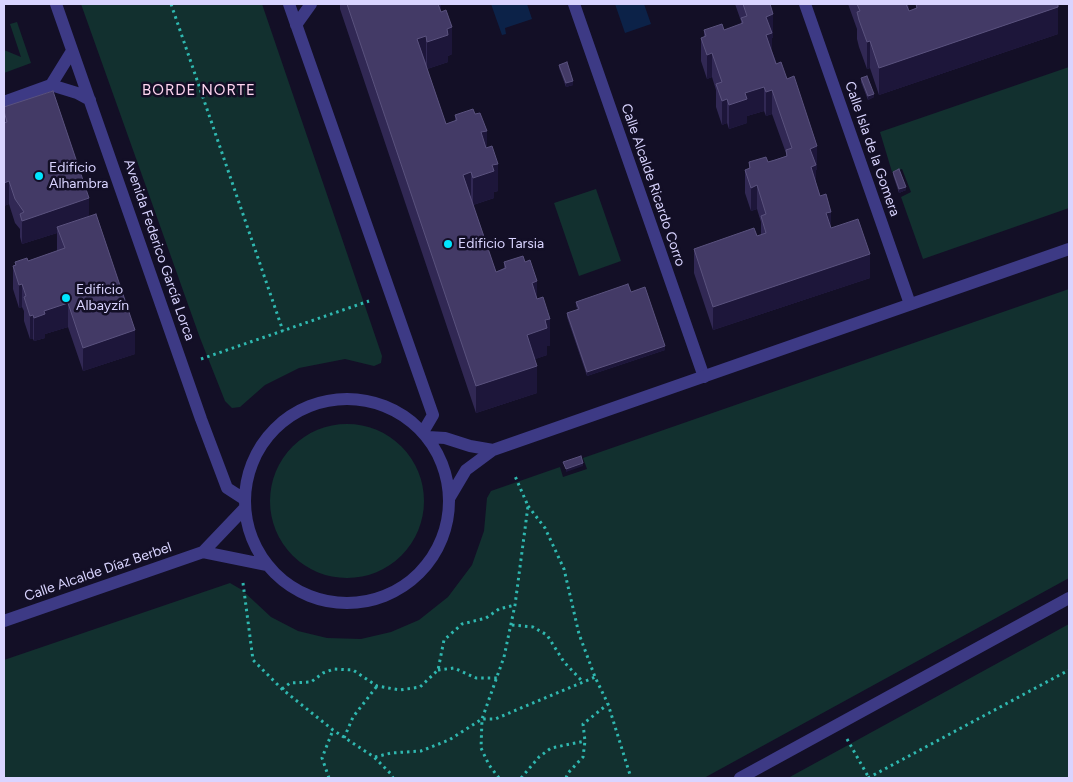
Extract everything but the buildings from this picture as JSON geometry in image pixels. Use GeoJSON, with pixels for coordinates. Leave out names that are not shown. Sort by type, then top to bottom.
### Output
{"type":"FeatureCollection","features":[{"type":"Feature","properties":{"kind":"street","name":"Avenida Federico García Lorca"},"geometry":{"type":"LineString","coordinates":[[56,4],[227,488],[244,504]]}},
{"type":"Feature","properties":{"kind":"street"},"geometry":{"type":"LineString","coordinates":[[289,4],[433,415],[426,435]]}},
{"type":"Feature","properties":{"kind":"street"},"geometry":{"type":"LineString","coordinates":[[296,25],[311,4]]}},
{"type":"Feature","properties":{"kind":"street","name":"Calle Alcalde Ricardo Corro"},"geometry":{"type":"LineString","coordinates":[[574,4],[704,377]]}},
{"type":"Feature","properties":{"kind":"street","name":"Calle Isla de la Gomera"},"geometry":{"type":"LineString","coordinates":[[805,4],[910,304]]}},
{"type":"Feature","properties":{"kind":"street"},"geometry":{"type":"LineString","coordinates":[[51,86],[72,51]]}},
{"type":"Feature","properties":{"kind":"street"},"geometry":{"type":"LineString","coordinates":[[4,102],[51,86],[77,93],[90,100]]}},
{"type":"Feature","properties":{"kind":"street"},"geometry":{"type":"LineString","coordinates":[[450,496],[466,470],[493,450],[1069,249]]}},
{"type":"Feature","properties":{"kind":"street"},"geometry":{"type":"LineString","coordinates":[[344,398],[376,403],[402,414],[426,435],[440,457],[446,474],[450,496],[446,529],[432,560],[408,584],[378,599],[346,604],[314,598],[288,586],[267,565],[256,549],[247,525],[244,504],[248,470],[262,443],[284,419],[312,404],[344,398]]}},
{"type":"Feature","properties":{"kind":"street"},"geometry":{"type":"LineString","coordinates":[[426,435],[493,450]]}},
{"type":"Feature","properties":{"kind":"street","name":"Calle Alcalde Díaz Berbel"},"geometry":{"type":"LineString","coordinates":[[4,621],[203,552],[244,504]]}},
{"type":"Feature","properties":{"kind":"street"},"geometry":{"type":"LineString","coordinates":[[203,552],[267,565]]}},
{"type":"Feature","properties":{"kind":"street"},"geometry":{"type":"LineString","coordinates":[[740,778],[1069,598]]}},
{"type":"Feature","properties":{"kind":"path"},"geometry":{"type":"LineString","coordinates":[[171,4],[284,331]]}},
{"type":"Feature","properties":{"kind":"path"},"geometry":{"type":"LineString","coordinates":[[201,359],[369,301]]}},
{"type":"Feature","properties":{"kind":"path"},"geometry":{"type":"LineString","coordinates":[[515,476],[528,506],[545,528],[564,569],[579,634],[595,678],[608,704],[631,778]]}},
{"type":"Feature","properties":{"kind":"path"},"geometry":{"type":"LineString","coordinates":[[499,778],[489,765],[481,748],[482,719],[504,657],[512,625],[528,506]]}},
{"type":"Feature","properties":{"kind":"path"},"geometry":{"type":"LineString","coordinates":[[243,582],[253,660],[282,688],[333,730],[374,757],[393,778]]}},
{"type":"Feature","properties":{"kind":"path"},"geometry":{"type":"LineString","coordinates":[[282,688],[290,683],[311,682],[323,673],[334,669],[353,670],[377,686],[400,690],[420,687],[438,670],[444,640],[462,624],[486,618],[499,608],[515,605]]}},
{"type":"Feature","properties":{"kind":"path"},"geometry":{"type":"LineString","coordinates":[[512,625],[533,627],[547,635],[564,662],[582,682]]}},
{"type":"Feature","properties":{"kind":"path"},"geometry":{"type":"LineString","coordinates":[[438,670],[454,668],[476,678],[497,678]]}},
{"type":"Feature","properties":{"kind":"path"},"geometry":{"type":"LineString","coordinates":[[847,739],[869,778],[1069,670]]}},
{"type":"Feature","properties":{"kind":"path"},"geometry":{"type":"LineString","coordinates":[[374,757],[391,753],[421,751],[448,740],[482,719],[495,719],[595,678]]}},
{"type":"Feature","properties":{"kind":"path"},"geometry":{"type":"LineString","coordinates":[[344,738],[353,717],[377,686]]}},
{"type":"Feature","properties":{"kind":"path"},"geometry":{"type":"LineString","coordinates":[[566,778],[568,773],[583,757],[585,741],[583,724],[608,704]]}},
{"type":"Feature","properties":{"kind":"path"},"geometry":{"type":"LineString","coordinates":[[329,778],[322,758],[333,730]]}},
{"type":"Feature","properties":{"kind":"path"},"geometry":{"type":"LineString","coordinates":[[521,778],[551,748],[585,741]]}},
{"type":"Feature","properties":{"kind":"green space"},"geometry":{"type":"Polygon","coordinates":[[[81,4],[262,4],[382,356],[381,363],[374,366],[345,359],[299,368],[265,385],[240,407],[232,408],[225,401],[200,338],[81,4]]]}},
{"type":"Feature","properties":{"kind":"green space"},"geometry":{"type":"Polygon","coordinates":[[[17,22],[31,63],[4,73],[4,50],[21,57],[10,24],[17,22]]]}},
{"type":"Feature","properties":{"kind":"green space"},"geometry":{"type":"Polygon","coordinates":[[[1069,67],[1069,208],[923,259],[901,197],[911,192],[902,169],[892,172],[880,132],[1069,67]]]}},
{"type":"Feature","properties":{"kind":"green space"},"geometry":{"type":"Polygon","coordinates":[[[596,189],[621,261],[579,276],[554,203],[596,189]]]}},
{"type":"Feature","properties":{"kind":"green space"},"geometry":{"type":"Polygon","coordinates":[[[1069,289],[1069,578],[704,778],[4,778],[4,660],[230,583],[242,590],[271,617],[298,631],[327,638],[361,639],[391,632],[419,620],[448,597],[472,565],[484,531],[487,498],[491,491],[560,467],[563,477],[587,469],[583,458],[1069,289]]]}},
{"type":"Feature","properties":{"kind":"green space"},"geometry":{"type":"Polygon","coordinates":[[[347,424],[376,430],[390,437],[401,447],[411,458],[418,472],[424,501],[418,530],[411,544],[401,555],[390,565],[376,572],[347,578],[318,572],[304,565],[293,555],[283,544],[276,530],[270,501],[276,472],[283,458],[293,447],[304,437],[318,430],[347,424]]]}},
{"type":"Feature","properties":{"kind":"green space"},"geometry":{"type":"Polygon","coordinates":[[[1069,624],[1069,778],[788,778],[1069,624]]]}},
{"type":"Feature","properties":{"kind":"water"},"geometry":{"type":"Polygon","coordinates":[[[491,4],[527,4],[532,19],[505,28],[506,34],[502,35],[491,4]]]}},
{"type":"Feature","properties":{"kind":"water"},"geometry":{"type":"Polygon","coordinates":[[[615,4],[644,4],[651,24],[625,33],[615,4]]]}},
{"type":"Feature","properties":{"kind":"place","name":"Edificio Alhambra"},"geometry":{"type":"Point","coordinates":[39,176]}},
{"type":"Feature","properties":{"kind":"place","name":"Edificio Tarsia"},"geometry":{"type":"Point","coordinates":[448,244]}},
{"type":"Feature","properties":{"kind":"place","name":"Edificio Albayzín"},"geometry":{"type":"Point","coordinates":[66,298]}},
{"type":"Feature","properties":{"kind":"district","name":"BORDE NORTE"},"geometry":{"type":"Point","coordinates":[199,91]}}]}
